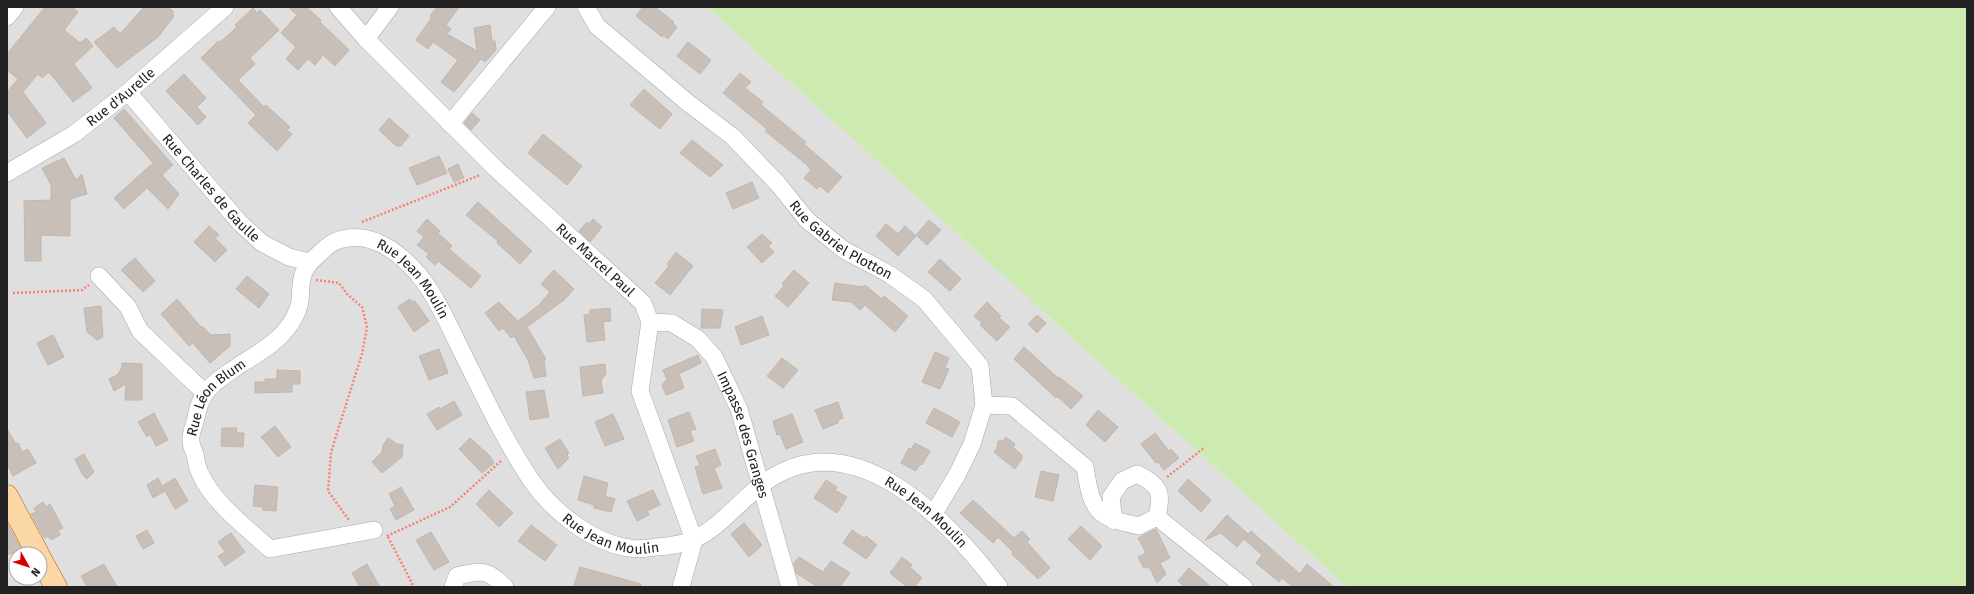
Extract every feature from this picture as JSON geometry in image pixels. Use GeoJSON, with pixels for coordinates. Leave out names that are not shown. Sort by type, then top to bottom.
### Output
{"type":"FeatureCollection","features":[{"type":"Feature","properties":{"kind":"main road"},"geometry":{"type":"LineString","coordinates":[[7,496],[34,546]]}},
{"type":"Feature","properties":{"kind":"main road"},"geometry":{"type":"LineString","coordinates":[[48,572],[56,587]]}},
{"type":"Feature","properties":{"kind":"street"},"geometry":{"type":"LineString","coordinates":[[7,17],[15,7]]}},
{"type":"Feature","properties":{"kind":"street","name":"Rue d'Aurelle"},"geometry":{"type":"LineString","coordinates":[[7,173],[74,134],[128,92],[225,7]]}},
{"type":"Feature","properties":{"kind":"street","name":"Rue Marcel Paul"},"geometry":{"type":"LineString","coordinates":[[338,7],[366,39],[495,168],[643,303],[650,322],[640,391],[694,540]]}},
{"type":"Feature","properties":{"kind":"street"},"geometry":{"type":"LineString","coordinates":[[366,39],[390,7]]}},
{"type":"Feature","properties":{"kind":"street"},"geometry":{"type":"LineString","coordinates":[[450,124],[546,7]]}},
{"type":"Feature","properties":{"kind":"street","name":"Rue Gabriel Plotton"},"geometry":{"type":"LineString","coordinates":[[586,7],[598,26],[687,102],[733,137],[778,184],[807,220],[844,250],[889,274],[924,299],[980,366],[984,404],[972,444],[957,474],[934,513]]}},
{"type":"Feature","properties":{"kind":"street","name":"Rue Charles de Gaulle"},"geometry":{"type":"LineString","coordinates":[[128,92],[240,223],[262,243],[289,257],[309,262]]}},
{"type":"Feature","properties":{"kind":"street","name":"Rue Jean Moulin"},"geometry":{"type":"LineString","coordinates":[[309,262],[331,243],[352,236],[371,238],[397,254],[418,274],[441,308],[500,428],[532,482],[559,513],[594,537],[631,549],[670,546],[694,540],[709,530],[761,485],[782,471],[814,462],[857,466],[894,484],[934,513],[986,570],[999,587]]}},
{"type":"Feature","properties":{"kind":"street","name":"Rue Léon Blum"},"geometry":{"type":"LineString","coordinates":[[309,262],[301,278],[300,300],[296,315],[280,338],[215,382],[205,393],[198,406],[191,440],[200,474],[225,509],[270,549],[355,534],[381,534]]}},
{"type":"Feature","properties":{"kind":"street"},"geometry":{"type":"LineString","coordinates":[[99,276],[128,306],[140,331],[205,393]]}},
{"type":"Feature","properties":{"kind":"street","name":"Impasse des Granges"},"geometry":{"type":"LineString","coordinates":[[650,322],[672,323],[698,340],[714,357],[739,409],[790,587]]}},
{"type":"Feature","properties":{"kind":"street"},"geometry":{"type":"LineString","coordinates":[[984,404],[1012,406],[1085,467],[1088,486],[1095,509],[1114,521],[1140,526],[1157,517]]}},
{"type":"Feature","properties":{"kind":"street"},"geometry":{"type":"LineString","coordinates":[[1114,521],[1111,497],[1122,481],[1137,474],[1152,482],[1159,490],[1160,503],[1157,517]]}},
{"type":"Feature","properties":{"kind":"street"},"geometry":{"type":"LineString","coordinates":[[1157,517],[1244,587]]}},
{"type":"Feature","properties":{"kind":"street"},"geometry":{"type":"LineString","coordinates":[[681,587],[694,540]]}},
{"type":"Feature","properties":{"kind":"street"},"geometry":{"type":"LineString","coordinates":[[452,587],[457,576],[478,570],[496,577],[505,587]]}},
{"type":"Feature","properties":{"kind":"path"},"geometry":{"type":"LineString","coordinates":[[360,237],[362,222],[495,168]]}},
{"type":"Feature","properties":{"kind":"path"},"geometry":{"type":"LineString","coordinates":[[13,293],[82,290],[99,276]]}},
{"type":"Feature","properties":{"kind":"path"},"geometry":{"type":"LineString","coordinates":[[301,278],[339,282],[347,294],[362,307],[367,327],[362,354],[331,452],[328,491],[347,515],[355,534]]}},
{"type":"Feature","properties":{"kind":"path"},"geometry":{"type":"LineString","coordinates":[[1156,486],[1204,448]]}},
{"type":"Feature","properties":{"kind":"path"},"geometry":{"type":"LineString","coordinates":[[414,587],[381,534],[450,507],[485,477],[513,449]]}},
{"type":"Feature","properties":{"kind":"shaded area"},"geometry":{"type":"Polygon","coordinates":[[[7,7],[707,7],[1347,587],[7,587],[7,7]]]}},
{"type":"Feature","properties":{"kind":"green space"},"geometry":{"type":"Polygon","coordinates":[[[707,7],[1967,7],[1967,587],[1347,587],[707,7]]]}},
{"type":"Feature","properties":{"kind":"building"},"geometry":{"type":"Polygon","coordinates":[[[45,7],[72,7],[78,12],[64,30],[80,43],[86,38],[93,46],[74,64],[92,88],[73,102],[49,72],[42,78],[38,74],[23,92],[46,123],[27,138],[7,111],[7,92],[18,79],[7,70],[7,54],[45,7]]]}},
{"type":"Feature","properties":{"kind":"building"},"geometry":{"type":"Polygon","coordinates":[[[144,7],[168,7],[174,12],[172,14],[174,16],[158,37],[117,68],[94,42],[114,27],[120,34],[144,7]]]}},
{"type":"Feature","properties":{"kind":"building"},"geometry":{"type":"Polygon","coordinates":[[[288,7],[306,7],[321,20],[320,22],[349,50],[335,66],[323,55],[315,65],[308,59],[298,70],[286,59],[296,47],[281,33],[297,15],[288,7]]]}},
{"type":"Feature","properties":{"kind":"building"},"geometry":{"type":"Polygon","coordinates":[[[437,7],[459,7],[446,25],[451,29],[447,34],[477,51],[474,28],[490,25],[492,41],[495,41],[496,50],[485,62],[481,59],[454,92],[441,82],[458,60],[433,42],[428,49],[416,40],[437,7]]]}},
{"type":"Feature","properties":{"kind":"building"},"geometry":{"type":"Polygon","coordinates":[[[643,7],[655,7],[674,22],[673,23],[677,27],[668,39],[663,35],[662,37],[636,16],[643,7]]]}},
{"type":"Feature","properties":{"kind":"building"},"geometry":{"type":"Polygon","coordinates":[[[253,8],[257,13],[260,10],[279,30],[250,58],[255,64],[238,80],[264,107],[266,105],[290,127],[287,130],[292,134],[277,151],[248,123],[256,115],[201,58],[218,41],[220,42],[237,27],[235,25],[253,8]]]}},
{"type":"Feature","properties":{"kind":"building"},"geometry":{"type":"Polygon","coordinates":[[[688,42],[711,60],[700,74],[677,56],[688,42]]]}},
{"type":"Feature","properties":{"kind":"building"},"geometry":{"type":"Polygon","coordinates":[[[740,73],[751,82],[745,88],[763,102],[761,105],[806,142],[804,144],[842,177],[828,193],[820,186],[817,189],[804,178],[811,170],[806,164],[765,131],[767,129],[723,93],[740,73]]]}},
{"type":"Feature","properties":{"kind":"building"},"geometry":{"type":"Polygon","coordinates":[[[184,74],[206,98],[197,107],[206,117],[198,125],[166,91],[184,74]]]}},
{"type":"Feature","properties":{"kind":"building"},"geometry":{"type":"Polygon","coordinates":[[[644,89],[672,114],[660,129],[630,105],[644,89]]]}},
{"type":"Feature","properties":{"kind":"building"},"geometry":{"type":"Polygon","coordinates":[[[124,109],[173,165],[162,175],[179,194],[168,209],[147,188],[124,209],[114,198],[153,163],[114,118],[124,109]]]}},
{"type":"Feature","properties":{"kind":"building"},"geometry":{"type":"Polygon","coordinates":[[[472,113],[480,120],[471,130],[464,123],[472,113]]]}},
{"type":"Feature","properties":{"kind":"building"},"geometry":{"type":"Polygon","coordinates":[[[389,118],[409,136],[401,146],[396,146],[379,130],[389,118]]]}},
{"type":"Feature","properties":{"kind":"building"},"geometry":{"type":"Polygon","coordinates":[[[543,134],[582,166],[567,185],[528,153],[543,134]]]}},
{"type":"Feature","properties":{"kind":"building"},"geometry":{"type":"Polygon","coordinates":[[[692,140],[723,165],[710,177],[680,153],[692,140]]]}},
{"type":"Feature","properties":{"kind":"building"},"geometry":{"type":"Polygon","coordinates":[[[439,156],[447,173],[417,185],[409,168],[439,156]]]}},
{"type":"Feature","properties":{"kind":"building"},"geometry":{"type":"Polygon","coordinates":[[[64,158],[76,180],[82,174],[87,194],[70,199],[70,236],[41,235],[41,261],[25,261],[24,201],[51,200],[51,185],[42,168],[64,158]]]}},
{"type":"Feature","properties":{"kind":"building"},"geometry":{"type":"Polygon","coordinates":[[[458,164],[464,178],[454,182],[448,169],[458,164]]]}},
{"type":"Feature","properties":{"kind":"building"},"geometry":{"type":"Polygon","coordinates":[[[752,182],[759,198],[733,209],[726,193],[752,182]]]}},
{"type":"Feature","properties":{"kind":"building"},"geometry":{"type":"Polygon","coordinates":[[[478,202],[532,251],[520,264],[497,243],[498,241],[466,215],[478,202]]]}},
{"type":"Feature","properties":{"kind":"building"},"geometry":{"type":"Polygon","coordinates":[[[427,219],[440,231],[438,233],[452,246],[449,249],[481,276],[471,288],[438,261],[435,265],[426,257],[429,254],[417,245],[424,237],[417,231],[427,219]]]}},
{"type":"Feature","properties":{"kind":"building"},"geometry":{"type":"Polygon","coordinates":[[[593,219],[602,227],[590,242],[579,231],[587,222],[589,224],[593,219]]]}},
{"type":"Feature","properties":{"kind":"building"},"geometry":{"type":"Polygon","coordinates":[[[929,220],[941,230],[927,245],[916,235],[929,220]]]}},
{"type":"Feature","properties":{"kind":"building"},"geometry":{"type":"Polygon","coordinates":[[[886,224],[898,234],[905,226],[916,236],[898,256],[876,236],[886,224]]]}},
{"type":"Feature","properties":{"kind":"building"},"geometry":{"type":"Polygon","coordinates":[[[209,226],[219,235],[215,238],[227,250],[215,262],[194,242],[209,226]]]}},
{"type":"Feature","properties":{"kind":"building"},"geometry":{"type":"Polygon","coordinates":[[[762,234],[772,243],[768,246],[774,252],[762,263],[747,247],[762,234]]]}},
{"type":"Feature","properties":{"kind":"building"},"geometry":{"type":"Polygon","coordinates":[[[676,252],[693,266],[670,295],[655,283],[669,266],[667,264],[676,252]]]}},
{"type":"Feature","properties":{"kind":"building"},"geometry":{"type":"Polygon","coordinates":[[[135,258],[155,281],[143,292],[121,270],[135,258]]]}},
{"type":"Feature","properties":{"kind":"building"},"geometry":{"type":"Polygon","coordinates":[[[940,259],[961,279],[950,291],[928,272],[940,259]]]}},
{"type":"Feature","properties":{"kind":"building"},"geometry":{"type":"Polygon","coordinates":[[[554,270],[574,289],[564,300],[527,327],[546,359],[544,361],[546,376],[534,378],[528,360],[514,336],[511,338],[503,328],[499,331],[485,313],[499,302],[518,321],[539,305],[550,292],[541,284],[554,270]]]}},
{"type":"Feature","properties":{"kind":"building"},"geometry":{"type":"Polygon","coordinates":[[[794,270],[809,283],[788,307],[775,296],[784,286],[782,284],[794,270]]]}},
{"type":"Feature","properties":{"kind":"building"},"geometry":{"type":"Polygon","coordinates":[[[247,276],[269,294],[259,308],[236,289],[247,276]]]}},
{"type":"Feature","properties":{"kind":"building"},"geometry":{"type":"Polygon","coordinates":[[[835,283],[863,287],[865,285],[882,299],[884,296],[908,316],[895,332],[865,305],[860,310],[851,302],[832,300],[835,283]]]}},
{"type":"Feature","properties":{"kind":"building"},"geometry":{"type":"Polygon","coordinates":[[[177,299],[201,327],[202,326],[211,335],[230,334],[230,346],[210,363],[193,343],[189,346],[161,314],[177,299]]]}},
{"type":"Feature","properties":{"kind":"building"},"geometry":{"type":"Polygon","coordinates":[[[410,299],[412,302],[415,301],[429,321],[414,332],[398,307],[410,299]]]}},
{"type":"Feature","properties":{"kind":"building"},"geometry":{"type":"Polygon","coordinates":[[[987,302],[1001,316],[999,318],[1010,327],[997,341],[980,325],[982,323],[974,316],[987,302]]]}},
{"type":"Feature","properties":{"kind":"building"},"geometry":{"type":"Polygon","coordinates":[[[101,306],[103,337],[97,340],[87,332],[84,308],[101,306]]]}},
{"type":"Feature","properties":{"kind":"building"},"geometry":{"type":"Polygon","coordinates":[[[610,308],[611,321],[603,322],[605,340],[587,342],[584,315],[590,314],[590,310],[610,308]]]}},
{"type":"Feature","properties":{"kind":"building"},"geometry":{"type":"Polygon","coordinates":[[[702,309],[723,310],[720,328],[701,328],[702,309]]]}},
{"type":"Feature","properties":{"kind":"building"},"geometry":{"type":"Polygon","coordinates":[[[1037,315],[1046,323],[1037,333],[1028,324],[1037,315]]]}},
{"type":"Feature","properties":{"kind":"building"},"geometry":{"type":"Polygon","coordinates":[[[762,316],[769,335],[741,345],[735,327],[762,316]]]}},
{"type":"Feature","properties":{"kind":"building"},"geometry":{"type":"Polygon","coordinates":[[[53,335],[64,357],[48,365],[37,343],[53,335]]]}},
{"type":"Feature","properties":{"kind":"building"},"geometry":{"type":"Polygon","coordinates":[[[1024,347],[1058,378],[1059,377],[1083,396],[1071,409],[1057,396],[1056,398],[1014,359],[1024,347]]]}},
{"type":"Feature","properties":{"kind":"building"},"geometry":{"type":"Polygon","coordinates":[[[439,349],[448,373],[429,380],[419,356],[439,349]]]}},
{"type":"Feature","properties":{"kind":"building"},"geometry":{"type":"Polygon","coordinates":[[[935,352],[949,358],[945,368],[949,369],[940,389],[922,382],[935,352]]]}},
{"type":"Feature","properties":{"kind":"building"},"geometry":{"type":"Polygon","coordinates":[[[698,355],[701,363],[679,374],[684,388],[666,395],[662,385],[667,379],[663,370],[698,355]]]}},
{"type":"Feature","properties":{"kind":"building"},"geometry":{"type":"Polygon","coordinates":[[[782,358],[798,370],[783,388],[767,376],[782,358]]]}},
{"type":"Feature","properties":{"kind":"building"},"geometry":{"type":"Polygon","coordinates":[[[122,363],[142,364],[142,400],[125,400],[126,384],[114,391],[109,379],[117,375],[122,368],[122,363]]]}},
{"type":"Feature","properties":{"kind":"building"},"geometry":{"type":"Polygon","coordinates":[[[605,364],[606,374],[601,380],[603,393],[583,396],[580,367],[605,364]]]}},
{"type":"Feature","properties":{"kind":"building"},"geometry":{"type":"Polygon","coordinates":[[[277,370],[300,371],[300,384],[292,384],[292,392],[255,393],[255,382],[265,382],[265,379],[277,379],[277,370]]]}},
{"type":"Feature","properties":{"kind":"building"},"geometry":{"type":"Polygon","coordinates":[[[544,390],[549,417],[530,420],[526,392],[544,390]]]}},
{"type":"Feature","properties":{"kind":"building"},"geometry":{"type":"Polygon","coordinates":[[[454,401],[462,415],[437,430],[427,414],[454,401]]]}},
{"type":"Feature","properties":{"kind":"building"},"geometry":{"type":"Polygon","coordinates":[[[838,402],[843,418],[838,420],[838,423],[823,429],[815,410],[838,402]]]}},
{"type":"Feature","properties":{"kind":"building"},"geometry":{"type":"Polygon","coordinates":[[[934,408],[960,422],[952,437],[926,423],[934,408]]]}},
{"type":"Feature","properties":{"kind":"building"},"geometry":{"type":"Polygon","coordinates":[[[1098,410],[1118,427],[1105,442],[1086,425],[1098,410]]]}},
{"type":"Feature","properties":{"kind":"building"},"geometry":{"type":"Polygon","coordinates":[[[689,412],[696,429],[690,431],[694,441],[677,447],[668,420],[689,412]]]}},
{"type":"Feature","properties":{"kind":"building"},"geometry":{"type":"Polygon","coordinates":[[[154,413],[168,440],[156,446],[150,434],[147,437],[138,422],[154,413]]]}},
{"type":"Feature","properties":{"kind":"building"},"geometry":{"type":"Polygon","coordinates":[[[613,414],[624,439],[605,446],[595,422],[613,414]]]}},
{"type":"Feature","properties":{"kind":"building"},"geometry":{"type":"Polygon","coordinates":[[[792,414],[803,442],[786,449],[780,434],[777,435],[773,421],[792,414]]]}},
{"type":"Feature","properties":{"kind":"building"},"geometry":{"type":"Polygon","coordinates":[[[275,426],[291,447],[278,457],[261,437],[275,426]]]}},
{"type":"Feature","properties":{"kind":"building"},"geometry":{"type":"Polygon","coordinates":[[[222,428],[237,428],[236,433],[244,433],[243,447],[221,446],[222,428]]]}},
{"type":"Feature","properties":{"kind":"building"},"geometry":{"type":"Polygon","coordinates":[[[7,429],[16,444],[18,443],[22,452],[28,449],[36,463],[13,476],[7,464],[7,429]]]}},
{"type":"Feature","properties":{"kind":"building"},"geometry":{"type":"Polygon","coordinates":[[[1155,433],[1169,451],[1171,449],[1179,458],[1164,470],[1158,462],[1156,463],[1141,444],[1155,433]]]}},
{"type":"Feature","properties":{"kind":"building"},"geometry":{"type":"Polygon","coordinates":[[[1006,437],[1015,444],[1013,447],[1022,455],[1022,459],[1015,469],[994,452],[997,448],[998,441],[1003,441],[1006,437]]]}},
{"type":"Feature","properties":{"kind":"building"},"geometry":{"type":"Polygon","coordinates":[[[388,438],[397,444],[403,445],[402,457],[382,473],[372,462],[382,452],[383,445],[388,438]]]}},
{"type":"Feature","properties":{"kind":"building"},"geometry":{"type":"Polygon","coordinates":[[[470,438],[490,456],[494,463],[482,473],[459,449],[470,438]]]}},
{"type":"Feature","properties":{"kind":"building"},"geometry":{"type":"Polygon","coordinates":[[[560,439],[569,453],[567,455],[569,458],[558,469],[545,448],[560,439]]]}},
{"type":"Feature","properties":{"kind":"building"},"geometry":{"type":"Polygon","coordinates":[[[915,443],[930,451],[922,465],[920,464],[916,471],[901,463],[909,448],[911,449],[915,443]]]}},
{"type":"Feature","properties":{"kind":"building"},"geometry":{"type":"Polygon","coordinates":[[[715,449],[721,465],[714,468],[722,488],[703,494],[695,467],[700,465],[696,456],[715,449]]]}},
{"type":"Feature","properties":{"kind":"building"},"geometry":{"type":"Polygon","coordinates":[[[84,454],[94,472],[87,479],[82,474],[75,459],[84,454]]]}},
{"type":"Feature","properties":{"kind":"building"},"geometry":{"type":"Polygon","coordinates":[[[1041,471],[1059,475],[1053,501],[1035,497],[1041,471]]]}},
{"type":"Feature","properties":{"kind":"building"},"geometry":{"type":"Polygon","coordinates":[[[584,476],[608,483],[605,496],[615,499],[611,512],[594,508],[594,505],[578,500],[584,476]]]}},
{"type":"Feature","properties":{"kind":"building"},"geometry":{"type":"Polygon","coordinates":[[[158,478],[162,486],[175,478],[188,501],[175,509],[165,491],[153,498],[147,485],[158,478]]]}},
{"type":"Feature","properties":{"kind":"building"},"geometry":{"type":"Polygon","coordinates":[[[1188,479],[1211,500],[1201,512],[1178,491],[1188,479]]]}},
{"type":"Feature","properties":{"kind":"building"},"geometry":{"type":"Polygon","coordinates":[[[826,480],[837,487],[835,490],[847,497],[837,513],[814,498],[826,480]]]}},
{"type":"Feature","properties":{"kind":"building"},"geometry":{"type":"Polygon","coordinates":[[[255,485],[278,487],[276,511],[263,510],[263,507],[253,506],[255,485]]]}},
{"type":"Feature","properties":{"kind":"building"},"geometry":{"type":"Polygon","coordinates":[[[401,487],[414,510],[396,520],[390,509],[395,506],[389,494],[401,487]]]}},
{"type":"Feature","properties":{"kind":"building"},"geometry":{"type":"Polygon","coordinates":[[[489,490],[513,513],[499,527],[476,504],[489,490]]]}},
{"type":"Feature","properties":{"kind":"building"},"geometry":{"type":"Polygon","coordinates":[[[653,490],[660,505],[647,511],[649,515],[637,521],[627,501],[653,490]]]}},
{"type":"Feature","properties":{"kind":"building"},"geometry":{"type":"Polygon","coordinates":[[[973,500],[1014,538],[1022,531],[1030,539],[1027,542],[1050,568],[1038,579],[1012,554],[1013,552],[998,537],[993,543],[960,513],[973,500]]]}},
{"type":"Feature","properties":{"kind":"building"},"geometry":{"type":"Polygon","coordinates":[[[43,502],[46,507],[50,504],[63,528],[58,530],[60,535],[51,540],[48,536],[44,538],[31,514],[36,512],[34,508],[43,502]]]}},
{"type":"Feature","properties":{"kind":"building"},"geometry":{"type":"Polygon","coordinates":[[[1227,515],[1248,534],[1237,547],[1221,533],[1205,540],[1227,515]]]}},
{"type":"Feature","properties":{"kind":"building"},"geometry":{"type":"Polygon","coordinates":[[[7,523],[20,546],[8,546],[7,554],[7,523]]]}},
{"type":"Feature","properties":{"kind":"building"},"geometry":{"type":"Polygon","coordinates":[[[744,523],[762,545],[749,557],[731,534],[744,523]]]}},
{"type":"Feature","properties":{"kind":"building"},"geometry":{"type":"Polygon","coordinates":[[[531,525],[557,545],[545,561],[518,541],[531,525]]]}},
{"type":"Feature","properties":{"kind":"building"},"geometry":{"type":"Polygon","coordinates":[[[1081,526],[1102,546],[1090,560],[1068,539],[1081,526]]]}},
{"type":"Feature","properties":{"kind":"building"},"geometry":{"type":"Polygon","coordinates":[[[1156,529],[1170,558],[1160,563],[1166,574],[1157,583],[1150,568],[1143,567],[1138,557],[1146,553],[1138,538],[1156,529]]]}},
{"type":"Feature","properties":{"kind":"building"},"geometry":{"type":"Polygon","coordinates":[[[147,530],[154,543],[143,549],[136,536],[147,530]]]}},
{"type":"Feature","properties":{"kind":"building"},"geometry":{"type":"Polygon","coordinates":[[[852,530],[864,538],[866,536],[877,545],[866,559],[843,543],[852,530]]]}},
{"type":"Feature","properties":{"kind":"building"},"geometry":{"type":"Polygon","coordinates":[[[1251,531],[1300,574],[1307,564],[1334,587],[1293,587],[1282,578],[1279,582],[1256,563],[1262,555],[1244,539],[1251,531]]]}},
{"type":"Feature","properties":{"kind":"building"},"geometry":{"type":"Polygon","coordinates":[[[431,532],[449,562],[434,570],[416,540],[431,532]]]}},
{"type":"Feature","properties":{"kind":"building"},"geometry":{"type":"Polygon","coordinates":[[[231,533],[245,552],[225,566],[218,556],[225,552],[218,542],[231,533]]]}},
{"type":"Feature","properties":{"kind":"building"},"geometry":{"type":"Polygon","coordinates":[[[799,557],[823,572],[831,561],[850,573],[840,587],[818,587],[796,573],[794,563],[799,557]]]}},
{"type":"Feature","properties":{"kind":"building"},"geometry":{"type":"Polygon","coordinates":[[[902,557],[912,565],[910,567],[922,578],[914,587],[907,587],[890,573],[902,557]]]}},
{"type":"Feature","properties":{"kind":"building"},"geometry":{"type":"Polygon","coordinates":[[[104,564],[117,587],[87,587],[81,576],[104,564]]]}},
{"type":"Feature","properties":{"kind":"building"},"geometry":{"type":"Polygon","coordinates":[[[367,564],[380,587],[360,587],[352,573],[367,564]]]}},
{"type":"Feature","properties":{"kind":"building"},"geometry":{"type":"Polygon","coordinates":[[[580,567],[641,584],[641,587],[580,587],[574,585],[580,567]]]}},
{"type":"Feature","properties":{"kind":"building"},"geometry":{"type":"Polygon","coordinates":[[[1189,568],[1211,587],[1184,587],[1178,581],[1189,568]]]}}]}
